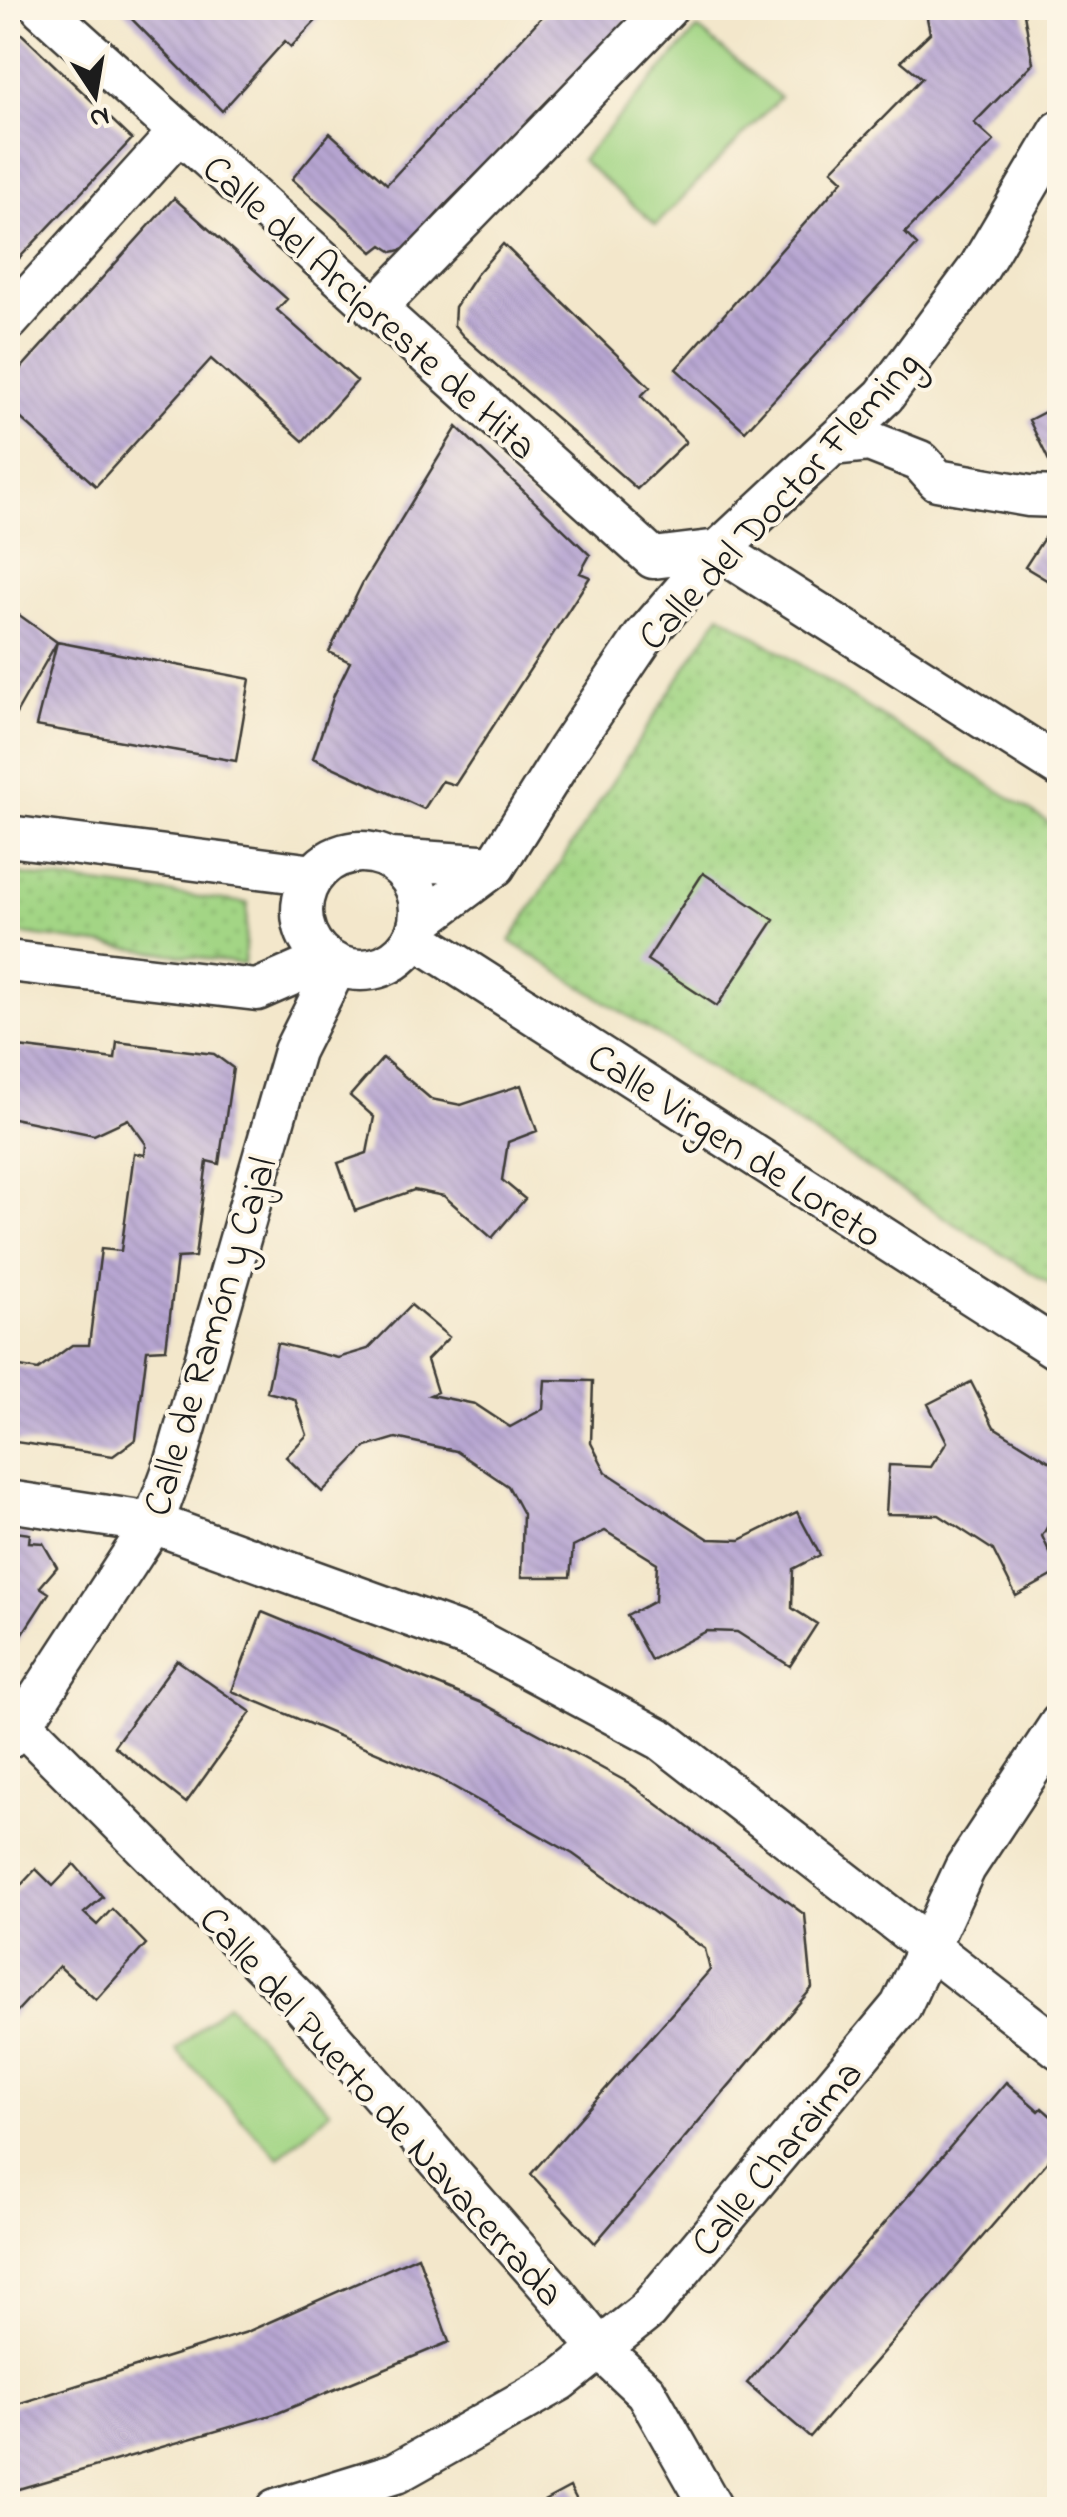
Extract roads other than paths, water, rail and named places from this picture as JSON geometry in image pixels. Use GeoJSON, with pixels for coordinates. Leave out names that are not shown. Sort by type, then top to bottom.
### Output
{"type":"FeatureCollection","features":[{"type":"Feature","properties":{"kind":"street","name":"Calle del Arcipreste de Hita"},"geometry":{"type":"LineString","coordinates":[[42,8],[653,558],[719,550]]}},
{"type":"Feature","properties":{"kind":"street"},"geometry":{"type":"LineString","coordinates":[[375,309],[666,8]]}},
{"type":"Feature","properties":{"kind":"street","name":"Calle del Doctor Fleming"},"geometry":{"type":"LineString","coordinates":[[416,930],[495,866],[568,748],[643,638],[719,550],[884,396],[980,268],[1060,131]]}},
{"type":"Feature","properties":{"kind":"street"},"geometry":{"type":"LineString","coordinates":[[10,313],[179,132]]}},
{"type":"Feature","properties":{"kind":"street"},"geometry":{"type":"LineString","coordinates":[[832,445],[869,441],[920,461],[937,480],[1029,496],[1060,496]]}},
{"type":"Feature","properties":{"kind":"street"},"geometry":{"type":"LineString","coordinates":[[719,550],[1060,767]]}},
{"type":"Feature","properties":{"kind":"street"},"geometry":{"type":"LineString","coordinates":[[8,836],[314,875]]}},
{"type":"Feature","properties":{"kind":"street"},"geometry":{"type":"LineString","coordinates":[[390,860],[415,887],[420,904],[416,930],[400,955],[381,967],[359,970],[332,962],[315,948],[302,920],[306,888],[326,863],[358,852],[390,860],[495,866]]}},
{"type":"Feature","properties":{"kind":"street","name":"Calle Virgen de Loreto"},"geometry":{"type":"LineString","coordinates":[[416,930],[1060,1351]]}},
{"type":"Feature","properties":{"kind":"street"},"geometry":{"type":"LineString","coordinates":[[8,961],[258,990],[332,962]]}},
{"type":"Feature","properties":{"kind":"street","name":"Calle de Ramón y Cajal"},"geometry":{"type":"LineString","coordinates":[[14,1731],[153,1523],[176,1461],[294,1051],[332,962]]}},
{"type":"Feature","properties":{"kind":"street"},"geometry":{"type":"LineString","coordinates":[[8,1501],[153,1523],[474,1639],[662,1740],[1060,2048]]}},
{"type":"Feature","properties":{"kind":"street","name":"Calle Charaima"},"geometry":{"type":"LineString","coordinates":[[276,2510],[396,2473],[561,2380],[647,2312],[901,2006],[965,1868],[1060,1724]]}},
{"type":"Feature","properties":{"kind":"street","name":"Calle del Puerto de Navacerrada"},"geometry":{"type":"LineString","coordinates":[[14,1731],[303,2006],[600,2348],[646,2392],[714,2510]]}}]}
